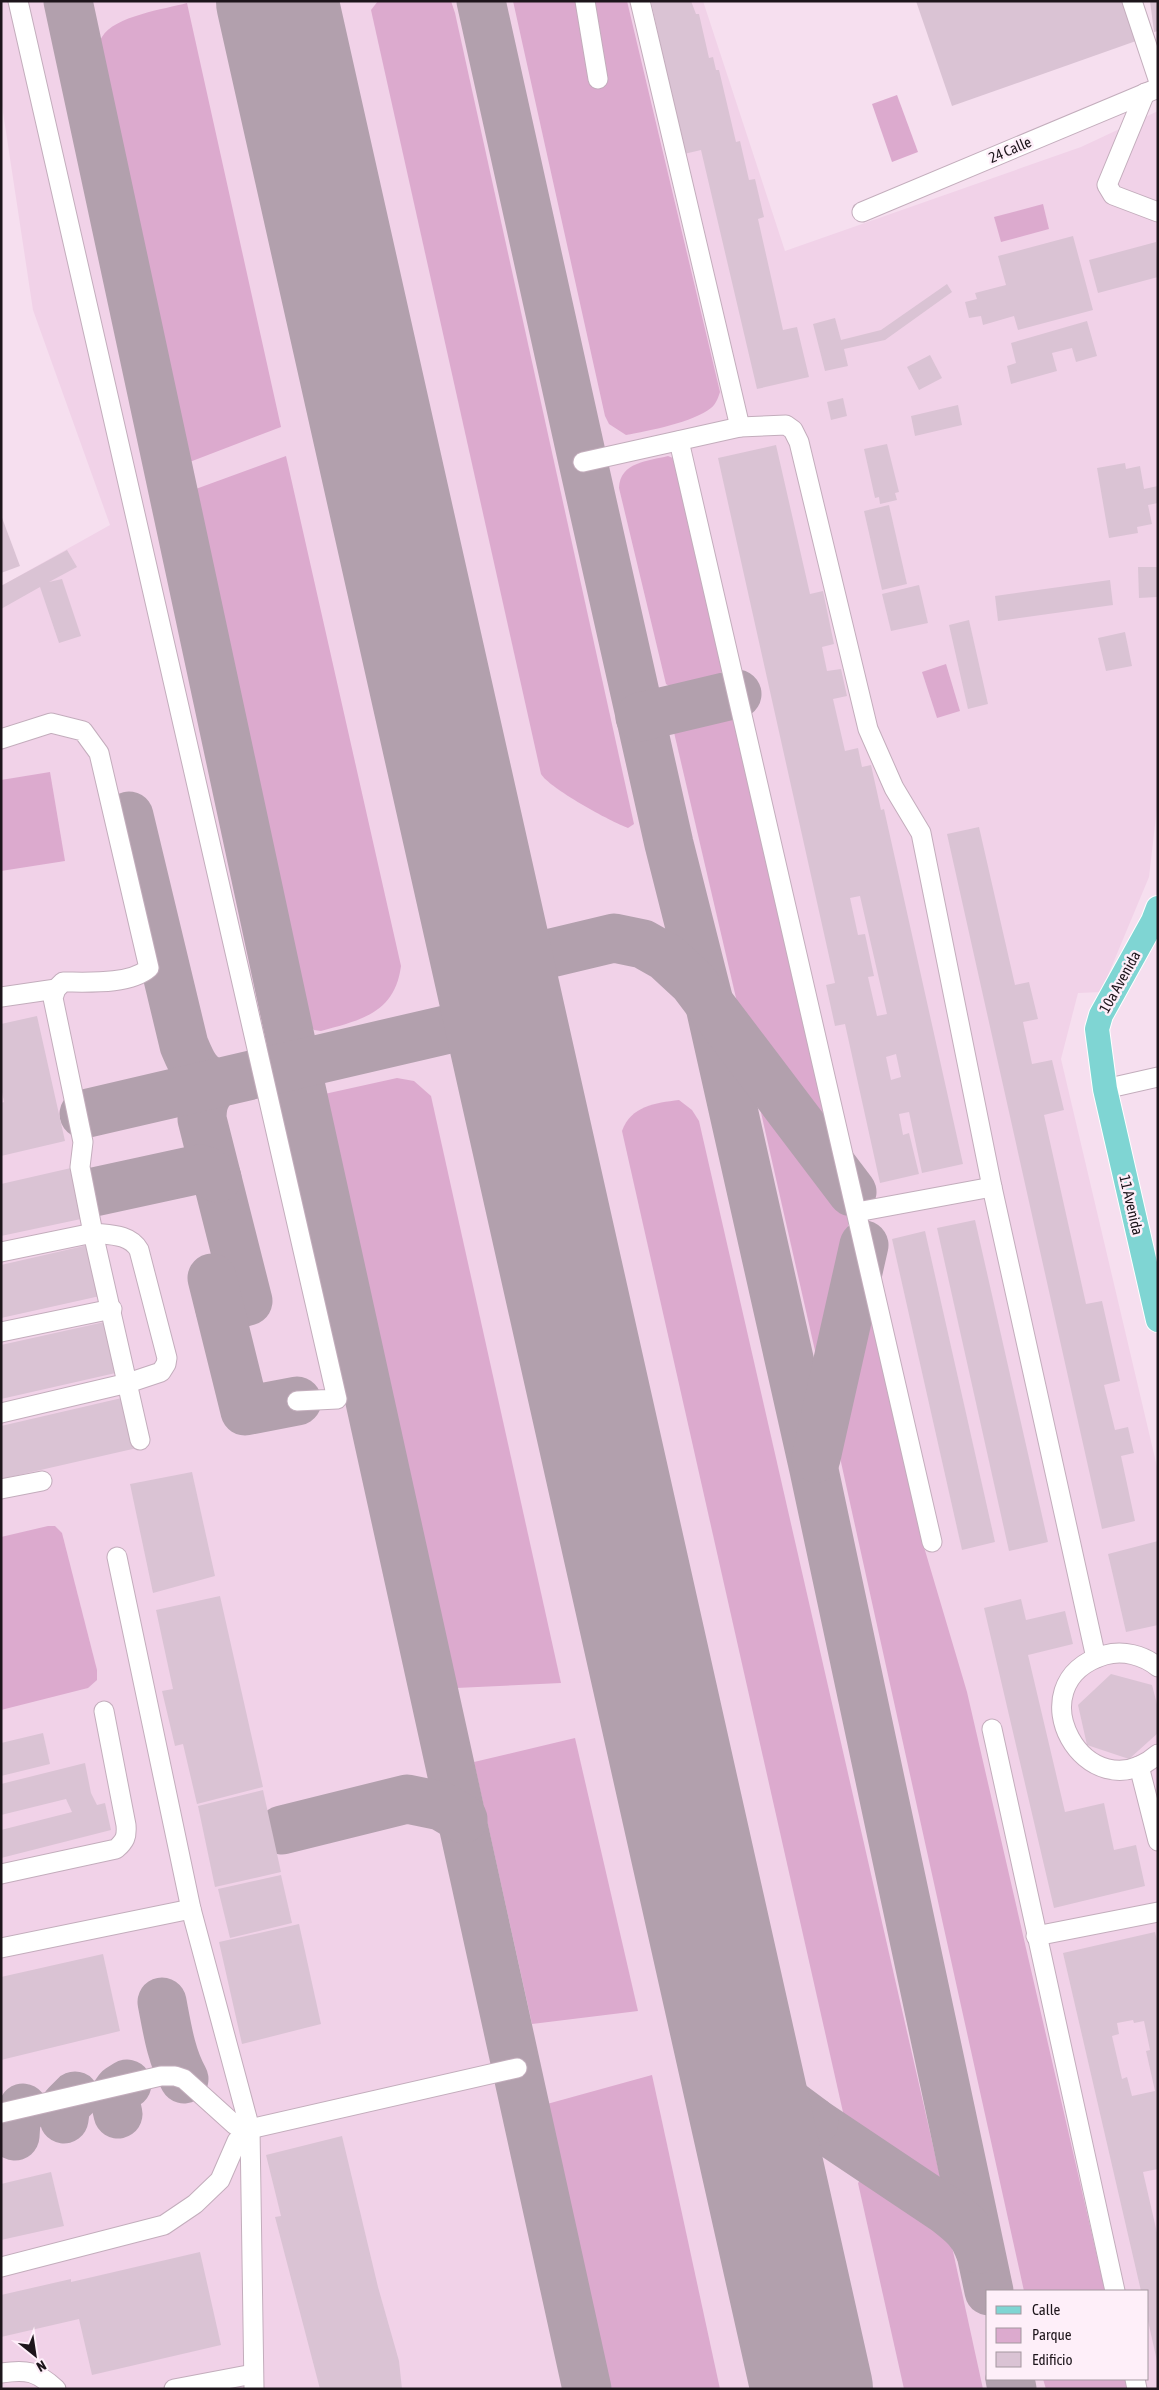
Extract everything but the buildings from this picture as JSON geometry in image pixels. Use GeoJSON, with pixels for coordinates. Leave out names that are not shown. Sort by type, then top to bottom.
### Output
{"type":"FeatureCollection","features":[{"type":"Feature","properties":{"kind":"main road","name":"10a Avenida"},"geometry":{"type":"LineString","coordinates":[[1104,1089],[1097,1029],[1101,1015],[1158,908]]}},
{"type":"Feature","properties":{"kind":"main road","name":"11 Avenida"},"geometry":{"type":"LineString","coordinates":[[1104,1089],[1158,1320]]}},
{"type":"Feature","properties":{"kind":"street"},"geometry":{"type":"LineString","coordinates":[[18,1],[337,1399],[297,1400]]}},
{"type":"Feature","properties":{"kind":"street"},"geometry":{"type":"LineString","coordinates":[[585,1],[598,79]]}},
{"type":"Feature","properties":{"kind":"street"},"geometry":{"type":"LineString","coordinates":[[640,1],[740,427]]}},
{"type":"Feature","properties":{"kind":"street"},"geometry":{"type":"LineString","coordinates":[[1132,1],[1154,87],[1107,185],[1113,195],[1158,212]]}},
{"type":"Feature","properties":{"kind":"street","name":"24 Calle"},"geometry":{"type":"LineString","coordinates":[[862,212],[1154,87]]}},
{"type":"Feature","properties":{"kind":"street"},"geometry":{"type":"LineString","coordinates":[[583,462],[740,427],[786,425],[793,430],[799,442],[868,729],[894,788],[921,833],[992,1188],[1096,1658]]}},
{"type":"Feature","properties":{"kind":"street"},"geometry":{"type":"LineString","coordinates":[[678,441],[932,1542]]}},
{"type":"Feature","properties":{"kind":"street"},"geometry":{"type":"LineString","coordinates":[[1,739],[51,723],[83,731],[99,753],[149,968],[143,974],[105,982],[63,982],[56,989],[53,998],[83,1142],[80,1167],[140,1440]]}},
{"type":"Feature","properties":{"kind":"street"},"geometry":{"type":"LineString","coordinates":[[1,997],[56,989]]}},
{"type":"Feature","properties":{"kind":"street"},"geometry":{"type":"LineString","coordinates":[[1104,1089],[1158,1077]]}},
{"type":"Feature","properties":{"kind":"street"},"geometry":{"type":"LineString","coordinates":[[857,1212],[992,1188]]}},
{"type":"Feature","properties":{"kind":"street"},"geometry":{"type":"LineString","coordinates":[[1,1252],[93,1233],[128,1238],[139,1250],[167,1358],[161,1372],[128,1383],[1,1413]]}},
{"type":"Feature","properties":{"kind":"street"},"geometry":{"type":"LineString","coordinates":[[1,1332],[112,1309]]}},
{"type":"Feature","properties":{"kind":"street"},"geometry":{"type":"LineString","coordinates":[[1,1489],[42,1481]]}},
{"type":"Feature","properties":{"kind":"street"},"geometry":{"type":"LineString","coordinates":[[117,1557],[191,1909],[250,2129],[254,2381],[174,2389]]}},
{"type":"Feature","properties":{"kind":"street"},"geometry":{"type":"LineString","coordinates":[[1158,1667],[1139,1656],[1125,1653],[1110,1654],[1096,1658],[1076,1673],[1064,1695],[1061,1707],[1065,1732],[1071,1744],[1090,1761],[1114,1769],[1139,1766],[1158,1754]]}},
{"type":"Feature","properties":{"kind":"street"},"geometry":{"type":"LineString","coordinates":[[1,1874],[116,1849],[127,1837],[104,1711]]}},
{"type":"Feature","properties":{"kind":"street"},"geometry":{"type":"LineString","coordinates":[[992,1729],[1036,1936],[1116,2290]]}},
{"type":"Feature","properties":{"kind":"street"},"geometry":{"type":"LineString","coordinates":[[1139,1766],[1158,1841]]}},
{"type":"Feature","properties":{"kind":"street"},"geometry":{"type":"LineString","coordinates":[[1,1948],[191,1909]]}},
{"type":"Feature","properties":{"kind":"street"},"geometry":{"type":"LineString","coordinates":[[1036,1936],[1158,1912]]}},
{"type":"Feature","properties":{"kind":"street"},"geometry":{"type":"LineString","coordinates":[[1,2113],[162,2076],[175,2076],[184,2079],[235,2125],[250,2129],[517,2068]]}},
{"type":"Feature","properties":{"kind":"street"},"geometry":{"type":"LineString","coordinates":[[1,2267],[164,2225],[195,2204],[220,2180],[237,2141],[250,2129]]}},
{"type":"Feature","properties":{"kind":"street"},"geometry":{"type":"LineString","coordinates":[[1,2374],[32,2371],[44,2378],[56,2389]]}},
{"type":"Feature","properties":{"kind":"shaded area"},"geometry":{"type":"Polygon","coordinates":[[[1,1],[703,1],[785,251],[1081,147],[1158,111],[1158,799],[1149,877],[1101,992],[1078,993],[1061,1059],[1158,1471],[1158,2389],[1,2389],[1,586],[110,525],[33,310],[1,99],[1,1]]]}},
{"type":"Feature","properties":{"kind":"green space"},"geometry":{"type":"Polygon","coordinates":[[[378,1],[451,1],[455,13],[634,824],[628,828],[568,796],[541,774],[371,10],[378,1]]]}},
{"type":"Feature","properties":{"kind":"green space"},"geometry":{"type":"Polygon","coordinates":[[[513,1],[627,1],[720,392],[713,406],[694,418],[626,435],[609,424],[605,416],[513,1]]]}},
{"type":"Feature","properties":{"kind":"green space"},"geometry":{"type":"Polygon","coordinates":[[[187,3],[281,427],[187,463],[97,56],[101,39],[108,30],[117,24],[141,14],[187,3]]]}},
{"type":"Feature","properties":{"kind":"green space"},"geometry":{"type":"Polygon","coordinates":[[[897,95],[918,152],[892,162],[872,104],[897,95]]]}},
{"type":"Feature","properties":{"kind":"green space"},"geometry":{"type":"Polygon","coordinates":[[[1043,204],[1049,229],[1001,242],[994,217],[1043,204]]]}},
{"type":"Feature","properties":{"kind":"green space"},"geometry":{"type":"Polygon","coordinates":[[[286,456],[401,966],[392,994],[384,1004],[362,1018],[321,1031],[314,1030],[308,1022],[193,490],[286,456]]]}},
{"type":"Feature","properties":{"kind":"green space"},"geometry":{"type":"Polygon","coordinates":[[[668,456],[677,463],[722,671],[712,683],[677,691],[666,684],[619,488],[624,473],[636,464],[668,456]]]}},
{"type":"Feature","properties":{"kind":"green space"},"geometry":{"type":"Polygon","coordinates":[[[946,664],[960,711],[937,718],[922,672],[946,664]]]}},
{"type":"Feature","properties":{"kind":"green space"},"geometry":{"type":"Polygon","coordinates":[[[720,710],[734,720],[832,1142],[827,1141],[740,1015],[673,728],[680,719],[720,710]]]}},
{"type":"Feature","properties":{"kind":"green space"},"geometry":{"type":"Polygon","coordinates":[[[50,772],[65,861],[1,871],[1,780],[50,772]]]}},
{"type":"Feature","properties":{"kind":"green space"},"geometry":{"type":"Polygon","coordinates":[[[397,1078],[414,1081],[431,1096],[561,1683],[456,1688],[320,1095],[397,1078]]]}},
{"type":"Feature","properties":{"kind":"green space"},"geometry":{"type":"Polygon","coordinates":[[[759,1091],[763,1091],[766,1095],[849,1219],[830,1361],[828,1367],[820,1369],[757,1095],[759,1091]]]}},
{"type":"Feature","properties":{"kind":"green space"},"geometry":{"type":"Polygon","coordinates":[[[679,1100],[692,1110],[699,1121],[942,2185],[845,2121],[622,1131],[631,1116],[645,1107],[679,1100]]]}},
{"type":"Feature","properties":{"kind":"green space"},"geometry":{"type":"Polygon","coordinates":[[[866,1291],[924,1547],[967,1692],[1105,2290],[1024,2290],[837,1444],[837,1429],[866,1291]]]}},
{"type":"Feature","properties":{"kind":"green space"},"geometry":{"type":"Polygon","coordinates":[[[55,1526],[62,1533],[97,1670],[97,1680],[88,1688],[1,1710],[1,1537],[55,1526]]]}},
{"type":"Feature","properties":{"kind":"green space"},"geometry":{"type":"Polygon","coordinates":[[[575,1738],[638,2011],[532,2024],[474,1762],[575,1738]]]}},
{"type":"Feature","properties":{"kind":"green space"},"geometry":{"type":"Polygon","coordinates":[[[652,2075],[720,2389],[609,2389],[547,2104],[652,2075]]]}},
{"type":"Feature","properties":{"kind":"green space"},"geometry":{"type":"Polygon","coordinates":[[[863,2177],[949,2233],[983,2389],[904,2389],[858,2183],[863,2177]]]}},
{"type":"Feature","properties":{"kind":"green space"},"geometry":{"type":"Polygon","coordinates":[[[1043,2380],[1125,2380],[1127,2389],[1046,2389],[1043,2380]]]}},
{"type":"Feature","properties":{"kind":"taxiway"},"geometry":{"type":"LineString","coordinates":[[68,1],[296,1065],[587,2389]]}},
{"type":"Feature","properties":{"kind":"taxiway"},"geometry":{"type":"LineString","coordinates":[[481,1],[669,844],[709,1002],[814,1470],[989,2290]]}},
{"type":"Feature","properties":{"kind":"taxiway"},"geometry":{"type":"LineString","coordinates":[[640,717],[737,694]]}},
{"type":"Feature","properties":{"kind":"taxiway"},"geometry":{"type":"LineString","coordinates":[[129,816],[184,1045],[195,1068],[203,1077],[215,1084],[205,1100],[202,1119],[248,1301],[220,1309]]}},
{"type":"Feature","properties":{"kind":"taxiway"},"geometry":{"type":"LineString","coordinates":[[487,937],[516,952],[547,954]]}},
{"type":"Feature","properties":{"kind":"taxiway"},"geometry":{"type":"LineString","coordinates":[[458,1027],[483,1009],[512,977],[547,954],[614,938],[643,944],[666,957],[693,982],[852,1192]]}},
{"type":"Feature","properties":{"kind":"taxiway"},"geometry":{"type":"LineString","coordinates":[[84,1114],[458,1027],[487,1031],[510,1040]]}},
{"type":"Feature","properties":{"kind":"taxiway"},"geometry":{"type":"LineString","coordinates":[[94,1192],[200,1169],[217,1178]]}},
{"type":"Feature","properties":{"kind":"taxiway"},"geometry":{"type":"LineString","coordinates":[[816,1458],[864,1245]]}},
{"type":"Feature","properties":{"kind":"taxiway"},"geometry":{"type":"LineString","coordinates":[[212,1278],[245,1411],[297,1401]]}},
{"type":"Feature","properties":{"kind":"taxiway"},"geometry":{"type":"LineString","coordinates":[[282,1830],[407,1799],[441,1806],[463,1819]]}},
{"type":"Feature","properties":{"kind":"taxiway"},"geometry":{"type":"LineString","coordinates":[[162,2002],[173,2051],[184,2079]]}},
{"type":"Feature","properties":{"kind":"taxiway"},"geometry":{"type":"LineString","coordinates":[[740,2067],[814,2122],[947,2211],[970,2232],[979,2249]]}},
{"type":"Feature","properties":{"kind":"taxiway"},"geometry":{"type":"LineString","coordinates":[[118,2114],[114,2096],[119,2089],[127,2084]]}},
{"type":"Feature","properties":{"kind":"taxiway"},"geometry":{"type":"LineString","coordinates":[[64,2119],[66,2105],[75,2096]]}},
{"type":"Feature","properties":{"kind":"taxiway"},"geometry":{"type":"LineString","coordinates":[[15,2136],[16,2121],[23,2108]]}},
{"type":"Feature","properties":{"kind":"taxiway"},"geometry":{"type":"LineString","coordinates":[[758,2147],[781,2124],[795,2121],[814,2122]]}},
{"type":"Feature","properties":{"kind":"taxiway"},"geometry":{"type":"LineString","coordinates":[[776,2389],[783,2260]]}},
{"type":"Feature","properties":{"kind":"taxiway"},"geometry":{"type":"LineString","coordinates":[[1010,2380],[1012,2389]]}},
{"type":"Feature","properties":{"kind":"runway"},"geometry":{"type":"LineString","coordinates":[[277,1],[812,2389]]}}]}
